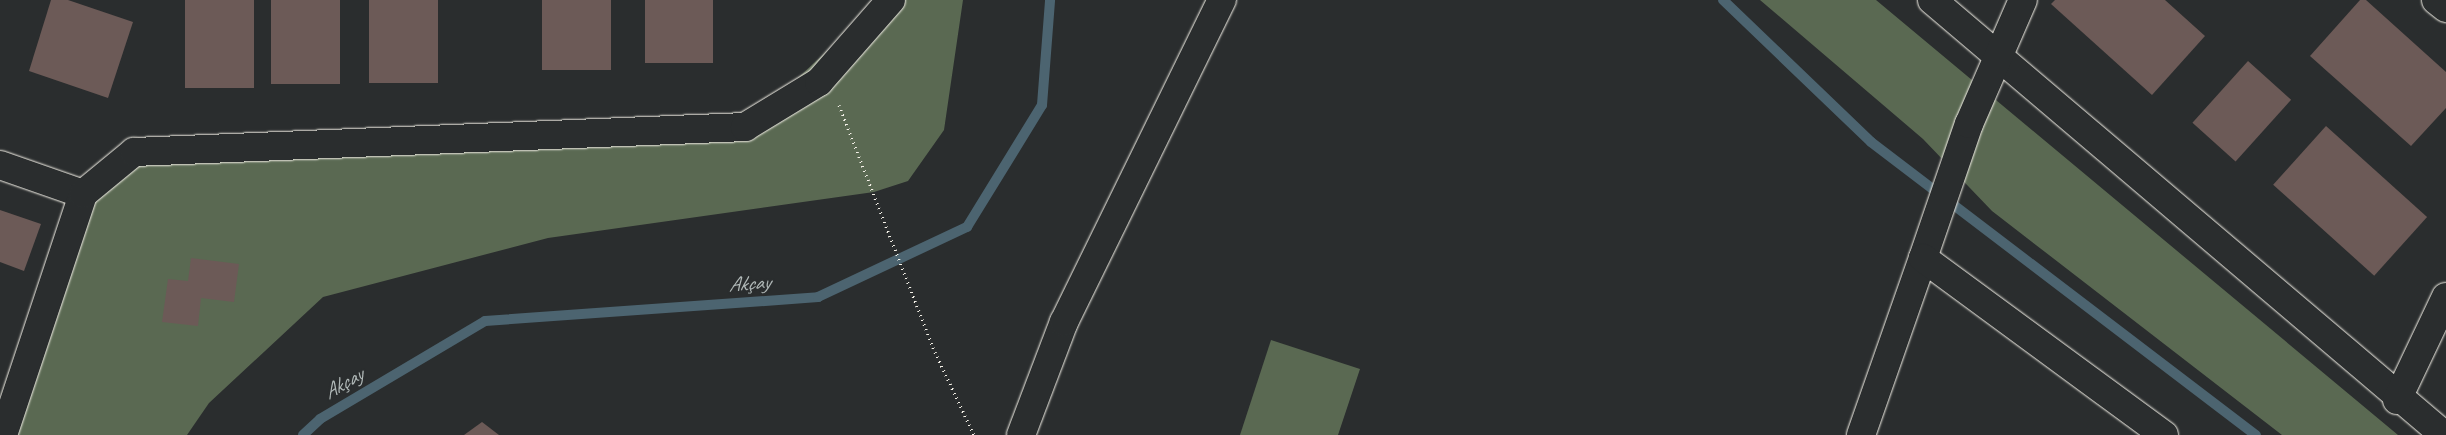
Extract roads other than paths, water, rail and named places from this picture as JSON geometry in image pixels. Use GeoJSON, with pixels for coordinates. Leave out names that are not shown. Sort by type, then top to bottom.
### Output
{"type":"FeatureCollection","features":[{"type":"Feature","properties":{"kind":"street"},"geometry":{"type":"LineString","coordinates":[[3,435],[83,194],[134,152],[745,127],[826,74],[891,0]]}},
{"type":"Feature","properties":{"kind":"street"},"geometry":{"type":"LineString","coordinates":[[1021,435],[1064,322],[1222,0]]}},
{"type":"Feature","properties":{"kind":"street"},"geometry":{"type":"LineString","coordinates":[[1932,0],[2397,400],[2444,435]]}},
{"type":"Feature","properties":{"kind":"street"},"geometry":{"type":"LineString","coordinates":[[1861,435],[1997,56],[2023,0]]}},
{"type":"Feature","properties":{"kind":"street"},"geometry":{"type":"LineString","coordinates":[[2436,0],[2446,8]]}},
{"type":"Feature","properties":{"kind":"street"},"geometry":{"type":"LineString","coordinates":[[0,165],[83,194]]}},
{"type":"Feature","properties":{"kind":"street"},"geometry":{"type":"LineString","coordinates":[[1923,258],[2164,435]]}},
{"type":"Feature","properties":{"kind":"street"},"geometry":{"type":"LineString","coordinates":[[2397,400],[2446,297]]}},
{"type":"Feature","properties":{"kind":"waterway","name":"Akçay"},"geometry":{"type":"LineString","coordinates":[[303,435],[320,419],[485,321],[818,297],[967,227],[1042,105],[1050,0]]}},
{"type":"Feature","properties":{"kind":"waterway"},"geometry":{"type":"LineString","coordinates":[[1723,0],[1871,142],[2256,435]]}}]}
